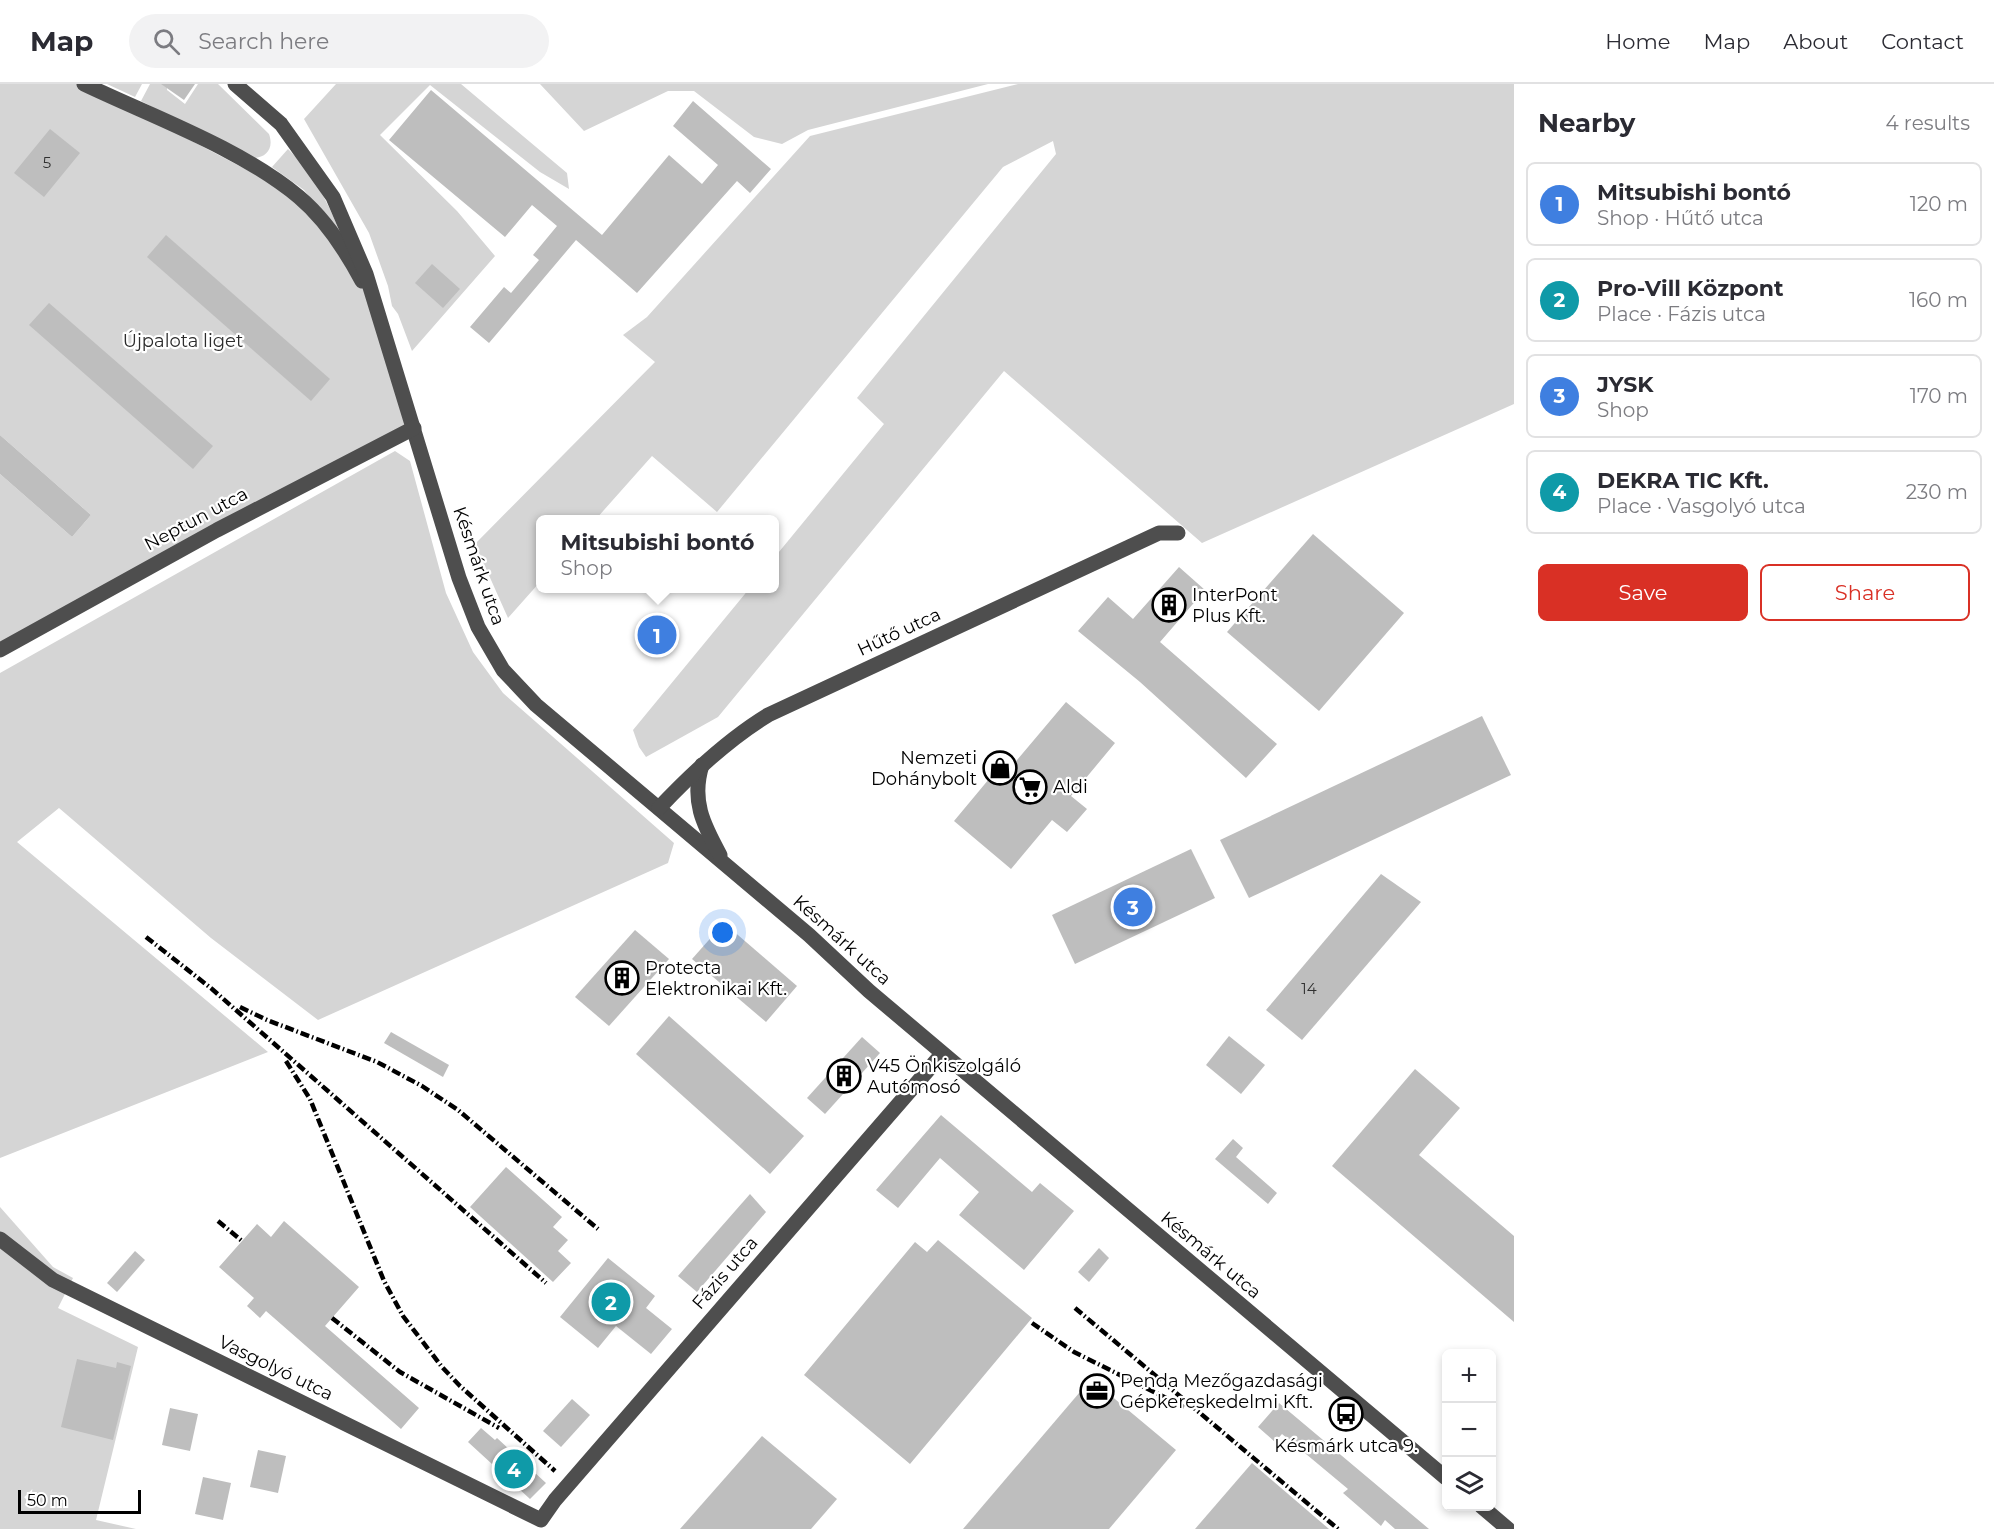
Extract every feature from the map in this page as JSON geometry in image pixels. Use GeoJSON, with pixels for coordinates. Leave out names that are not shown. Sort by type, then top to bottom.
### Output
{"type":"FeatureCollection","features":[{"type":"Feature","properties":{"kind":"street","name":"Késmárk utca"},"geometry":{"type":"LineString","coordinates":[[84,84],[255,165],[300,198],[337,241],[379,315]]}},
{"type":"Feature","properties":{"kind":"street","name":"Késmárk utca"},"geometry":{"type":"LineString","coordinates":[[235,84],[281,124],[333,197],[359,255],[379,315],[459,578],[488,648],[503,670],[536,705],[724,863],[942,1054],[1442,1475]]}},
{"type":"Feature","properties":{"kind":"street","name":"Neptun utca"},"geometry":{"type":"LineString","coordinates":[[0,650],[217,530],[414,428]]}},
{"type":"Feature","properties":{"kind":"street","name":"Hűtő utca"},"geometry":{"type":"LineString","coordinates":[[659,808],[702,765],[753,724],[784,706],[1159,533],[1178,533]]}},
{"type":"Feature","properties":{"kind":"street"},"geometry":{"type":"LineString","coordinates":[[702,765],[697,790],[701,818],[724,863]]}},
{"type":"Feature","properties":{"kind":"street","name":"Fázis utca"},"geometry":{"type":"LineString","coordinates":[[541,1520],[571,1482],[942,1054]]}},
{"type":"Feature","properties":{"kind":"street","name":"Vasgolyó utca"},"geometry":{"type":"LineString","coordinates":[[0,1239],[53,1280],[541,1520]]}},
{"type":"Feature","properties":{"kind":"street"},"geometry":{"type":"LineString","coordinates":[[1487,1511],[1508,1529]]}},
{"type":"Feature","properties":{"kind":"green space","name":"Újpalota liget"},"geometry":{"type":"Polygon","coordinates":[[[0,84],[84,84],[300,198],[358,274],[414,428],[0,650],[0,474],[72,537],[91,515],[0,435],[0,84]]]}},
{"type":"Feature","properties":{"kind":"green space"},"geometry":{"type":"Polygon","coordinates":[[[107,84],[142,84],[135,97],[107,84]]]}},
{"type":"Feature","properties":{"kind":"green space"},"geometry":{"type":"Polygon","coordinates":[[[150,84],[167,84],[167,90],[185,104],[198,84],[218,84],[269,134],[270,148],[262,156],[252,158],[141,101],[150,84]]]}},
{"type":"Feature","properties":{"kind":"green space"},"geometry":{"type":"Polygon","coordinates":[[[336,84],[461,84],[567,173],[569,189],[540,172],[430,85],[380,135],[457,211],[495,256],[412,351],[398,314],[392,306],[388,286],[369,233],[304,119],[336,84]]]}},
{"type":"Feature","properties":{"kind":"green space"},"geometry":{"type":"Polygon","coordinates":[[[540,84],[988,84],[808,130],[782,144],[754,137],[694,91],[668,91],[584,131],[540,84]]]}},
{"type":"Feature","properties":{"kind":"green space"},"geometry":{"type":"Polygon","coordinates":[[[1018,84],[1514,84],[1514,404],[1202,543],[1004,371],[718,717],[646,757],[639,747],[633,730],[746,593],[779,593],[779,552],[884,424],[857,398],[1056,154],[1053,141],[1003,167],[717,512],[652,456],[600,515],[536,515],[536,586],[508,618],[475,544],[655,362],[623,335],[647,317],[810,136],[1018,84]]]}},
{"type":"Feature","properties":{"kind":"green space"},"geometry":{"type":"Polygon","coordinates":[[[288,149],[304,166],[317,186],[338,228],[336,229],[304,190],[272,167],[288,149]]]}},
{"type":"Feature","properties":{"kind":"green space"},"geometry":{"type":"Polygon","coordinates":[[[395,451],[410,461],[446,593],[473,652],[503,693],[674,843],[668,863],[318,1020],[211,938],[59,808],[17,842],[268,1052],[0,1158],[0,673],[395,451]]]}},
{"type":"Feature","properties":{"kind":"green space"},"geometry":{"type":"Polygon","coordinates":[[[0,1207],[53,1267],[73,1278],[58,1308],[138,1347],[96,1520],[136,1529],[0,1529],[0,1207]]]}},
{"type":"Feature","properties":{"kind":"building"},"geometry":{"type":"Polygon","coordinates":[[[161,84],[195,84],[184,100],[161,84]]]}},
{"type":"Feature","properties":{"kind":"building"},"geometry":{"type":"Polygon","coordinates":[[[431,90],[602,235],[669,155],[702,184],[718,165],[673,126],[693,101],[771,169],[750,193],[737,181],[637,293],[576,240],[489,343],[470,327],[504,287],[511,293],[539,260],[533,255],[557,226],[532,205],[505,237],[389,140],[431,90]]]}},
{"type":"Feature","properties":{"kind":"building"},"geometry":{"type":"Polygon","coordinates":[[[50,129],[80,153],[44,197],[14,173],[50,129]]]}},
{"type":"Feature","properties":{"kind":"building"},"geometry":{"type":"Polygon","coordinates":[[[166,235],[330,379],[311,401],[147,257],[166,235]]]}},
{"type":"Feature","properties":{"kind":"building"},"geometry":{"type":"Polygon","coordinates":[[[432,264],[460,289],[443,308],[415,283],[432,264]]]}},
{"type":"Feature","properties":{"kind":"building"},"geometry":{"type":"Polygon","coordinates":[[[49,303],[213,446],[193,469],[29,325],[49,303]]]}},
{"type":"Feature","properties":{"kind":"building"},"geometry":{"type":"Polygon","coordinates":[[[0,435],[91,515],[72,537],[0,474],[0,435]]]}},
{"type":"Feature","properties":{"kind":"building"},"geometry":{"type":"Polygon","coordinates":[[[1313,534],[1404,613],[1319,711],[1227,632],[1313,534]]]}},
{"type":"Feature","properties":{"kind":"building"},"geometry":{"type":"Polygon","coordinates":[[[1179,567],[1205,590],[1160,642],[1277,744],[1246,778],[1140,682],[1078,631],[1108,597],[1133,619],[1179,567]]]}},
{"type":"Feature","properties":{"kind":"building","name":"Aldi"},"geometry":{"type":"Polygon","coordinates":[[[1066,702],[1115,743],[1071,796],[1087,809],[1067,832],[1052,820],[1011,869],[954,821],[994,773],[1001,779],[1066,702]]]}},
{"type":"Feature","properties":{"kind":"building"},"geometry":{"type":"Polygon","coordinates":[[[1482,716],[1511,775],[1249,898],[1220,840],[1482,716]]]}},
{"type":"Feature","properties":{"kind":"building"},"geometry":{"type":"Polygon","coordinates":[[[1191,849],[1215,898],[1075,964],[1052,915],[1191,849]]]}},
{"type":"Feature","properties":{"kind":"building"},"geometry":{"type":"Polygon","coordinates":[[[1381,874],[1421,902],[1302,1040],[1266,1010],[1381,874]]]}},
{"type":"Feature","properties":{"kind":"building"},"geometry":{"type":"Polygon","coordinates":[[[724,923],[797,986],[766,1022],[692,959],[724,923]]]}},
{"type":"Feature","properties":{"kind":"building","name":"Protecta Elektronikai Kft."},"geometry":{"type":"Polygon","coordinates":[[[635,930],[669,959],[609,1026],[575,997],[635,930]]]}},
{"type":"Feature","properties":{"kind":"building"},"geometry":{"type":"Polygon","coordinates":[[[669,1016],[804,1136],[770,1174],[636,1054],[669,1016]]]}},
{"type":"Feature","properties":{"kind":"building"},"geometry":{"type":"Polygon","coordinates":[[[391,1032],[449,1065],[443,1077],[384,1043],[391,1032]]]}},
{"type":"Feature","properties":{"kind":"building"},"geometry":{"type":"Polygon","coordinates":[[[1229,1036],[1265,1065],[1241,1094],[1206,1065],[1229,1036]]]}},
{"type":"Feature","properties":{"kind":"building","name":"V45 Önkiszolgáló Autómosó"},"geometry":{"type":"Polygon","coordinates":[[[862,1037],[880,1053],[825,1114],[807,1098],[862,1037]]]}},
{"type":"Feature","properties":{"kind":"building"},"geometry":{"type":"Polygon","coordinates":[[[1415,1069],[1460,1108],[1419,1155],[1514,1236],[1514,1322],[1332,1166],[1415,1069]]]}},
{"type":"Feature","properties":{"kind":"building"},"geometry":{"type":"Polygon","coordinates":[[[941,1115],[1032,1192],[1040,1183],[1074,1211],[1024,1270],[959,1215],[979,1192],[940,1158],[898,1208],[876,1190],[941,1115]]]}},
{"type":"Feature","properties":{"kind":"building"},"geometry":{"type":"Polygon","coordinates":[[[1233,1139],[1243,1148],[1236,1157],[1277,1193],[1268,1204],[1215,1159],[1233,1139]]]}},
{"type":"Feature","properties":{"kind":"building"},"geometry":{"type":"Polygon","coordinates":[[[506,1167],[562,1217],[553,1227],[568,1240],[558,1251],[571,1263],[553,1282],[470,1207],[506,1167]]]}},
{"type":"Feature","properties":{"kind":"building"},"geometry":{"type":"Polygon","coordinates":[[[750,1194],[766,1212],[697,1292],[678,1276],[750,1194]]]}},
{"type":"Feature","properties":{"kind":"building"},"geometry":{"type":"Polygon","coordinates":[[[284,1221],[359,1287],[325,1326],[419,1408],[401,1429],[266,1311],[260,1318],[247,1306],[254,1298],[219,1267],[257,1224],[271,1237],[284,1221]]]}},
{"type":"Feature","properties":{"kind":"building"},"geometry":{"type":"Polygon","coordinates":[[[938,1240],[1032,1318],[910,1464],[804,1375],[915,1242],[927,1252],[938,1240]]]}},
{"type":"Feature","properties":{"kind":"building"},"geometry":{"type":"Polygon","coordinates":[[[1099,1248],[1109,1258],[1089,1282],[1078,1272],[1099,1248]]]}},
{"type":"Feature","properties":{"kind":"building"},"geometry":{"type":"Polygon","coordinates":[[[135,1251],[145,1260],[117,1292],[107,1283],[135,1251]]]}},
{"type":"Feature","properties":{"kind":"building"},"geometry":{"type":"Polygon","coordinates":[[[608,1258],[655,1296],[646,1308],[672,1329],[651,1354],[616,1326],[598,1348],[560,1317],[608,1258]]]}},
{"type":"Feature","properties":{"kind":"building"},"geometry":{"type":"Polygon","coordinates":[[[77,1359],[116,1368],[117,1362],[131,1366],[113,1440],[61,1427],[77,1359]]]}},
{"type":"Feature","properties":{"kind":"building"},"geometry":{"type":"Polygon","coordinates":[[[1091,1379],[1176,1450],[1109,1529],[963,1529],[1091,1379]]]}},
{"type":"Feature","properties":{"kind":"building"},"geometry":{"type":"Polygon","coordinates":[[[572,1399],[590,1415],[561,1447],[543,1431],[572,1399]]]}},
{"type":"Feature","properties":{"kind":"building"},"geometry":{"type":"Polygon","coordinates":[[[1279,1403],[1429,1529],[1395,1529],[1385,1520],[1381,1526],[1343,1493],[1348,1489],[1282,1434],[1275,1442],[1258,1427],[1279,1403]]]}},
{"type":"Feature","properties":{"kind":"building"},"geometry":{"type":"Polygon","coordinates":[[[170,1408],[198,1414],[190,1451],[162,1445],[170,1408]]]}},
{"type":"Feature","properties":{"kind":"building"},"geometry":{"type":"Polygon","coordinates":[[[481,1428],[495,1440],[497,1438],[546,1483],[530,1499],[468,1442],[481,1428]]]}},
{"type":"Feature","properties":{"kind":"building"},"geometry":{"type":"Polygon","coordinates":[[[762,1436],[837,1499],[811,1529],[680,1529],[762,1436]]]}},
{"type":"Feature","properties":{"kind":"building"},"geometry":{"type":"Polygon","coordinates":[[[258,1450],[286,1456],[278,1493],[250,1487],[258,1450]]]}},
{"type":"Feature","properties":{"kind":"building"},"geometry":{"type":"Polygon","coordinates":[[[1252,1463],[1329,1529],[1195,1529],[1252,1463]]]}},
{"type":"Feature","properties":{"kind":"building"},"geometry":{"type":"Polygon","coordinates":[[[203,1477],[231,1483],[223,1520],[195,1514],[203,1477]]]}},
{"type":"Feature","properties":{"kind":"railway"},"geometry":{"type":"LineString","coordinates":[[146,937],[212,989],[546,1283]]}},
{"type":"Feature","properties":{"kind":"railway"},"geometry":{"type":"LineString","coordinates":[[240,1007],[267,1020],[377,1062],[422,1086],[458,1110],[598,1229]]}},
{"type":"Feature","properties":{"kind":"railway"},"geometry":{"type":"LineString","coordinates":[[286,1061],[310,1099],[384,1281],[403,1316],[442,1367],[460,1386],[555,1471]]}},
{"type":"Feature","properties":{"kind":"railway"},"geometry":{"type":"LineString","coordinates":[[218,1221],[242,1241]]}},
{"type":"Feature","properties":{"kind":"railway"},"geometry":{"type":"LineString","coordinates":[[1075,1308],[1338,1529]]}},
{"type":"Feature","properties":{"kind":"railway"},"geometry":{"type":"LineString","coordinates":[[332,1318],[400,1372],[499,1428]]}},
{"type":"Feature","properties":{"kind":"railway"},"geometry":{"type":"LineString","coordinates":[[1032,1323],[1074,1352],[1184,1407]]}},
{"type":"Feature","properties":{"kind":"place","name":"InterPont Plus Kft."},"geometry":{"type":"Point","coordinates":[1169,605]}},
{"type":"Feature","properties":{"kind":"place","name":"Mitsubishi bontó"},"geometry":{"type":"Point","coordinates":[657,635]}},
{"type":"Feature","properties":{"kind":"place","name":"Nemzeti Dohánybolt"},"geometry":{"type":"Point","coordinates":[1000,768]}},
{"type":"Feature","properties":{"kind":"place","name":"Aldi"},"geometry":{"type":"Point","coordinates":[1030,787]}},
{"type":"Feature","properties":{"kind":"place","name":"JYSK"},"geometry":{"type":"Point","coordinates":[1133,907]}},
{"type":"Feature","properties":{"kind":"place","name":"Protecta Elektronikai Kft."},"geometry":{"type":"Point","coordinates":[622,978]}},
{"type":"Feature","properties":{"kind":"place","name":"V45 Önkiszolgáló Autómosó"},"geometry":{"type":"Point","coordinates":[844,1076]}},
{"type":"Feature","properties":{"kind":"place","name":"Pro-Vill Központ"},"geometry":{"type":"Point","coordinates":[611,1302]}},
{"type":"Feature","properties":{"kind":"place","name":"Penda Mezőgazdasági Gépkereskedelmi Kft."},"geometry":{"type":"Point","coordinates":[1097,1391]}},
{"type":"Feature","properties":{"kind":"place","name":"Késmárk utca 9."},"geometry":{"type":"Point","coordinates":[1346,1414]}},
{"type":"Feature","properties":{"kind":"place","name":"DEKRA TIC Kft."},"geometry":{"type":"Point","coordinates":[514,1469]}}]}
